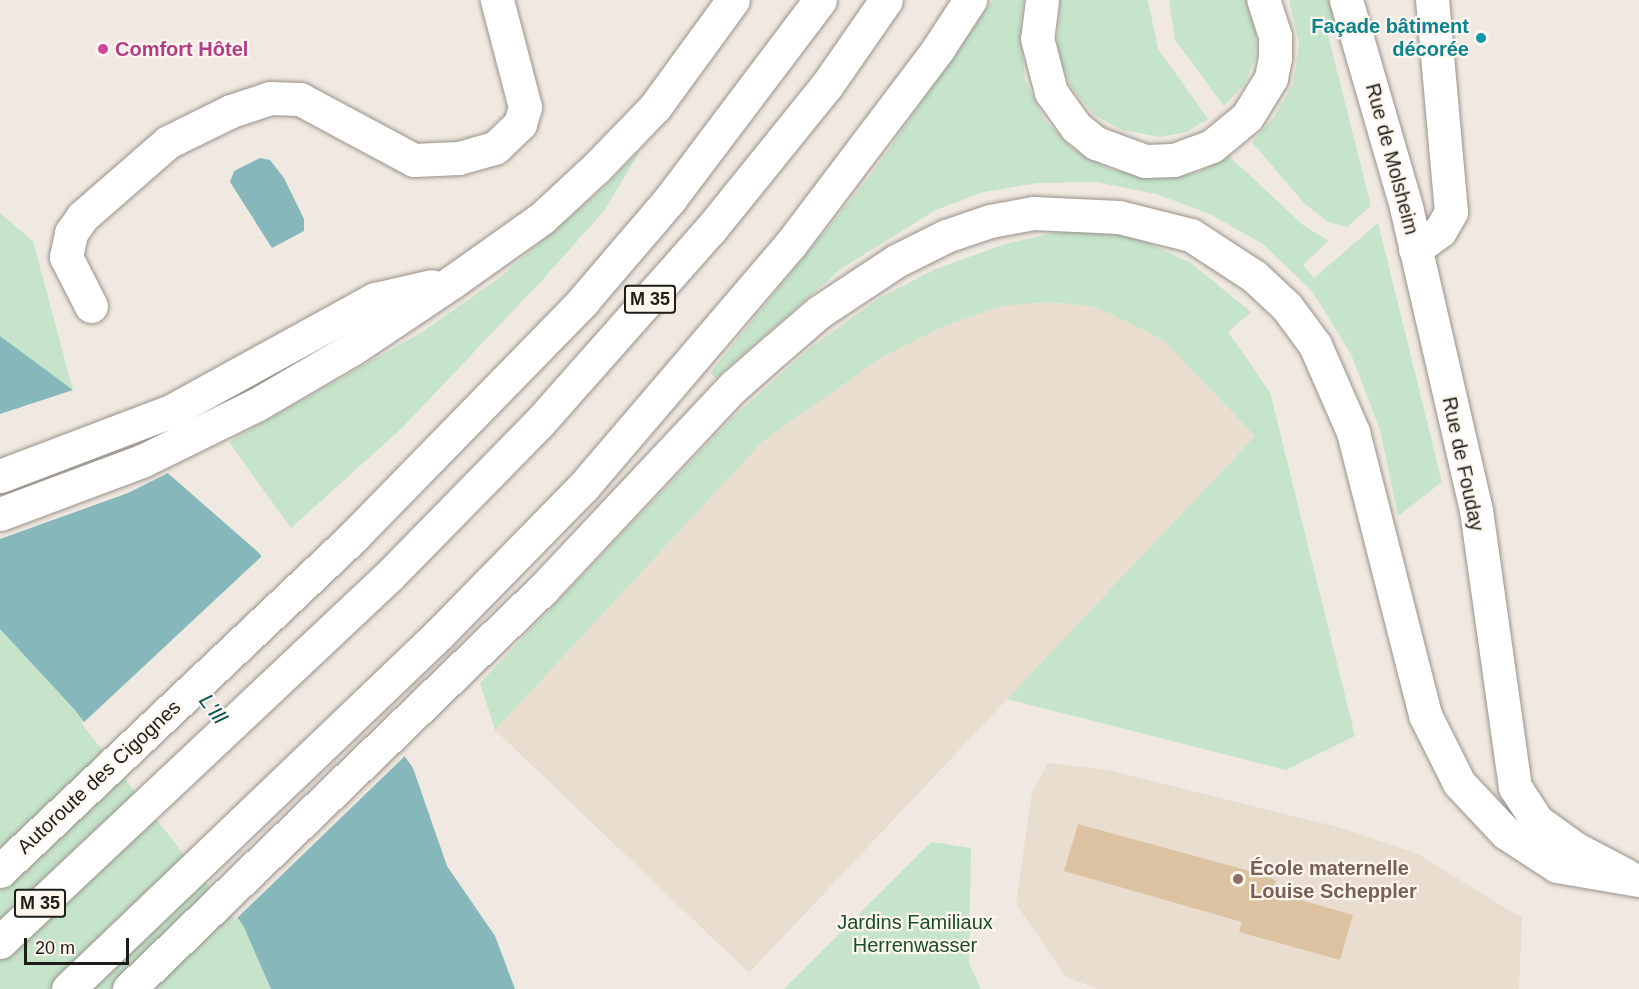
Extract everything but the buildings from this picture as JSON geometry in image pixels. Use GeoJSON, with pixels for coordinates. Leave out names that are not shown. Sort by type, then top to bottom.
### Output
{"type":"FeatureCollection","features":[{"type":"Feature","properties":{"kind":"main road"},"geometry":{"type":"LineString","coordinates":[[91,306],[66,256],[71,234],[82,218],[159,148],[190,128],[231,111],[270,98],[300,99],[399,154],[430,162],[477,154],[509,138],[520,124],[525,107],[497,0]]}},
{"type":"Feature","properties":{"kind":"main road"},"geometry":{"type":"LineString","coordinates":[[0,514],[142,461],[256,405],[352,350],[452,282],[542,218],[596,168],[655,107],[733,0]]}},
{"type":"Feature","properties":{"kind":"main road","name":"Autoroute des Cigognes"},"geometry":{"type":"LineString","coordinates":[[0,871],[355,535],[596,286],[670,199],[820,0]]}},
{"type":"Feature","properties":{"kind":"main road","name":"M 35"},"geometry":{"type":"LineString","coordinates":[[0,942],[389,576],[625,329],[827,85],[886,0]]}},
{"type":"Feature","properties":{"kind":"main road"},"geometry":{"type":"LineString","coordinates":[[68,989],[119,937],[439,634],[584,486],[790,245],[938,49],[970,0]]}},
{"type":"Feature","properties":{"kind":"main road"},"geometry":{"type":"LineString","coordinates":[[1042,0],[1037,38],[1051,92],[1076,127],[1096,143],[1144,161],[1174,160],[1212,146],[1247,117],[1271,78],[1275,58],[1275,36],[1263,0]]}},
{"type":"Feature","properties":{"kind":"main road","name":"Rue de Molsheim"},"geometry":{"type":"LineString","coordinates":[[1346,0],[1415,249]]}},
{"type":"Feature","properties":{"kind":"main road"},"geometry":{"type":"LineString","coordinates":[[1415,249],[1440,231],[1451,212],[1432,0]]}},
{"type":"Feature","properties":{"kind":"main road"},"geometry":{"type":"LineString","coordinates":[[135,983],[466,666],[601,530],[734,386],[859,284],[946,236],[990,221],[1070,211],[1156,223],[1191,235],[1254,276],[1287,307],[1315,345],[1353,432],[1425,715],[1459,783],[1506,833],[1557,866],[1639,880]]}},
{"type":"Feature","properties":{"kind":"main road","name":"Rue de Fouday"},"geometry":{"type":"LineString","coordinates":[[1415,249],[1476,510],[1515,787],[1546,827],[1613,871],[1639,880]]}},
{"type":"Feature","properties":{"kind":"main road"},"geometry":{"type":"LineString","coordinates":[[0,476],[95,443],[236,380],[375,299],[452,282]]}},
{"type":"Feature","properties":{"kind":"shaded area"},"geometry":{"type":"Polygon","coordinates":[[[1048,302],[1096,307],[1163,340],[1255,436],[749,973],[495,730],[763,441],[881,358],[942,327],[1002,306],[1048,302]]]}},
{"type":"Feature","properties":{"kind":"shaded area","name":"École maternelle Louise Scheppler"},"geometry":{"type":"Polygon","coordinates":[[[1048,763],[1108,770],[1342,828],[1416,853],[1522,918],[1519,989],[1098,989],[1066,977],[1016,904],[1032,793],[1048,763]]]}},
{"type":"Feature","properties":{"kind":"green space"},"geometry":{"type":"Polygon","coordinates":[[[993,0],[1024,0],[1020,24],[1025,80],[1044,119],[1070,147],[1109,169],[1145,176],[1197,173],[1229,156],[1303,225],[1329,241],[1303,265],[1314,278],[1378,223],[1442,482],[1398,516],[1380,430],[1351,354],[1312,291],[1263,244],[1210,214],[1156,194],[1096,182],[1038,183],[983,192],[936,210],[842,268],[716,378],[710,373],[870,176],[993,0]]]}},
{"type":"Feature","properties":{"kind":"green space"},"geometry":{"type":"Polygon","coordinates":[[[1060,0],[1148,0],[1158,49],[1208,119],[1187,132],[1160,137],[1122,130],[1094,115],[1072,88],[1057,54],[1060,0]]]}},
{"type":"Feature","properties":{"kind":"green space"},"geometry":{"type":"Polygon","coordinates":[[[1169,0],[1248,0],[1256,26],[1255,59],[1244,85],[1224,106],[1175,40],[1169,0]]]}},
{"type":"Feature","properties":{"kind":"green space"},"geometry":{"type":"Polygon","coordinates":[[[1289,0],[1331,0],[1341,22],[1326,27],[1371,206],[1347,227],[1328,222],[1305,204],[1252,142],[1274,117],[1293,84],[1299,45],[1289,0]]]}},
{"type":"Feature","properties":{"kind":"green space"},"geometry":{"type":"Polygon","coordinates":[[[641,149],[604,211],[544,278],[402,428],[291,528],[229,442],[422,332],[499,278],[603,189],[641,149]]]}},
{"type":"Feature","properties":{"kind":"green space"},"geometry":{"type":"Polygon","coordinates":[[[0,213],[33,241],[73,390],[0,336],[0,213]]]}},
{"type":"Feature","properties":{"kind":"green space"},"geometry":{"type":"Polygon","coordinates":[[[1106,231],[1148,243],[1191,263],[1251,312],[1228,332],[1270,392],[1355,736],[1286,770],[1007,699],[1255,436],[1163,340],[1096,307],[1048,302],[1002,306],[942,327],[881,358],[763,441],[495,730],[480,683],[731,419],[810,348],[878,299],[933,270],[1005,244],[1059,232],[1106,231]]]}},
{"type":"Feature","properties":{"kind":"green space"},"geometry":{"type":"Polygon","coordinates":[[[0,629],[74,709],[243,925],[271,989],[0,989],[0,629]]]}},
{"type":"Feature","properties":{"kind":"green space","name":"Jardins Familiaux Herrenwasser"},"geometry":{"type":"Polygon","coordinates":[[[931,842],[971,848],[969,963],[981,989],[784,989],[931,842]]]}},
{"type":"Feature","properties":{"kind":"water"},"geometry":{"type":"Polygon","coordinates":[[[260,158],[270,160],[284,178],[304,219],[304,231],[272,248],[230,182],[234,171],[260,158]]]}},
{"type":"Feature","properties":{"kind":"water","name":"L'Ill"},"geometry":{"type":"Polygon","coordinates":[[[0,336],[73,390],[259,553],[413,768],[447,866],[495,936],[515,989],[271,989],[243,925],[74,709],[0,629],[0,336]]]}},
{"type":"Feature","properties":{"kind":"pier"},"geometry":{"type":"Polygon","coordinates":[[[76,389],[170,472],[128,493],[0,539],[0,414],[76,389]]]}},
{"type":"Feature","properties":{"kind":"pier"},"geometry":{"type":"Polygon","coordinates":[[[263,555],[407,754],[235,920],[82,724],[263,555]]]}},
{"type":"Feature","properties":{"kind":"place","name":"Façade bâtiment décorée"},"geometry":{"type":"Point","coordinates":[1481,38]}},
{"type":"Feature","properties":{"kind":"place","name":"Comfort Hôtel"},"geometry":{"type":"Point","coordinates":[103,49]}},
{"type":"Feature","properties":{"kind":"place","name":"École maternelle Louise Scheppler"},"geometry":{"type":"Point","coordinates":[1238,879]}}]}
